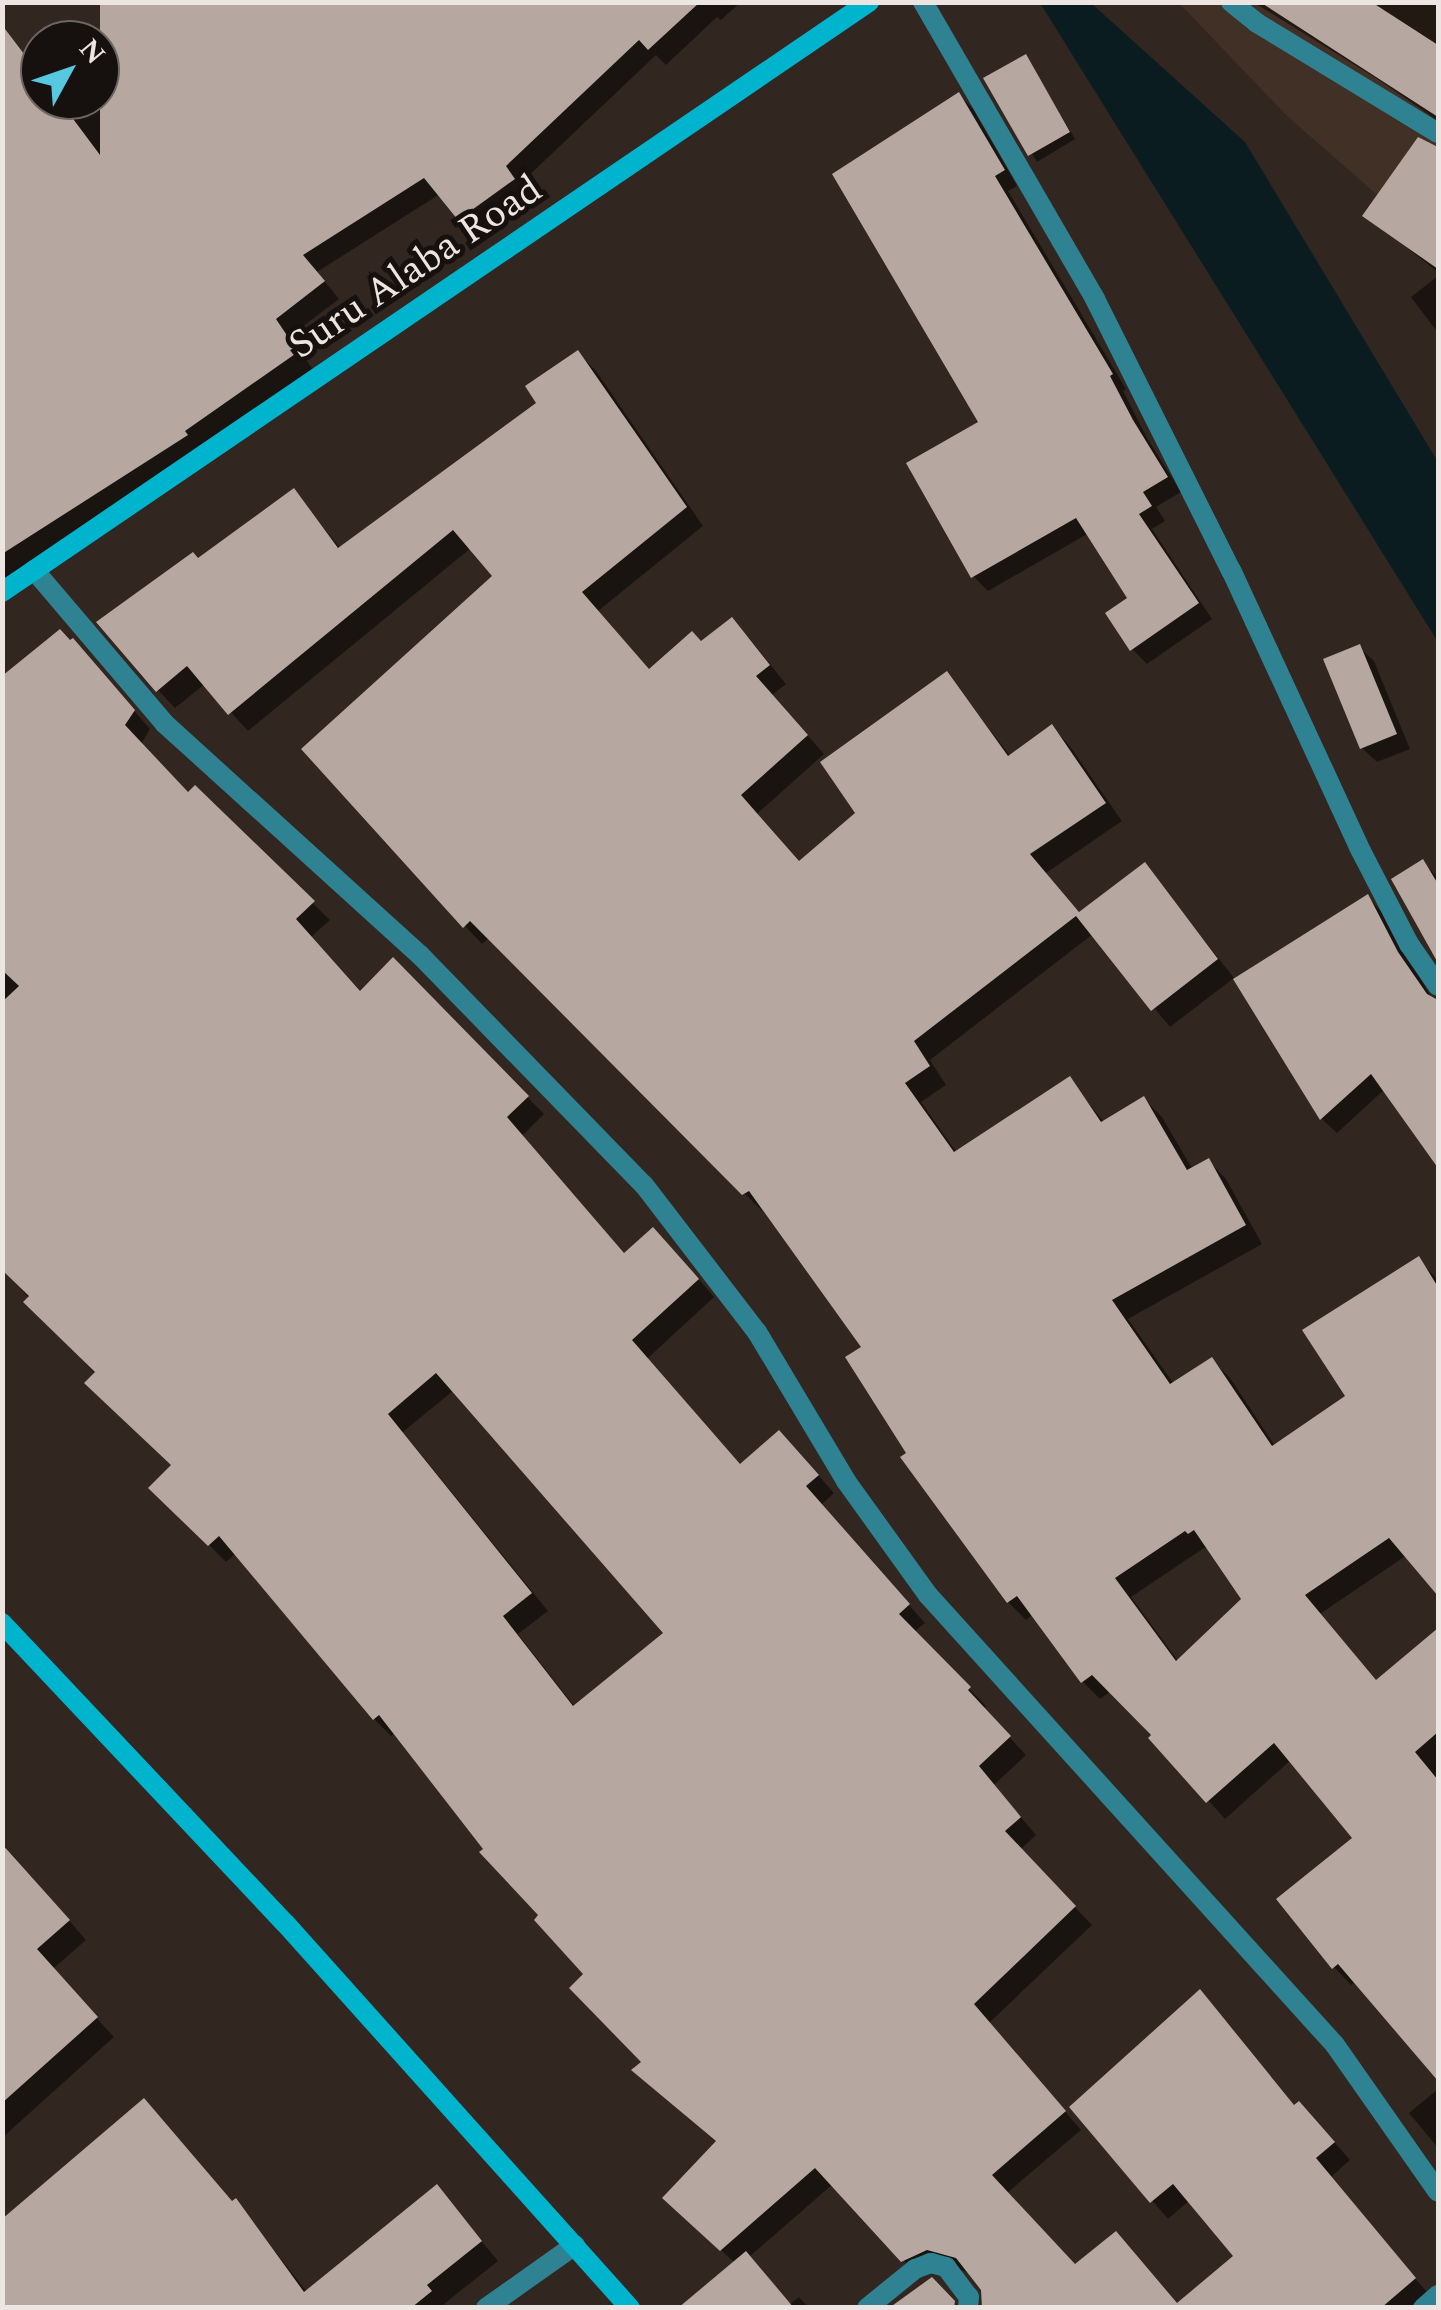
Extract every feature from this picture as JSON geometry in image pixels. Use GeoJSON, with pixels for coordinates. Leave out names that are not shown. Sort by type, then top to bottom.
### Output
{"type":"FeatureCollection","features":[{"type":"Feature","properties":{"kind":"street","name":"Suru Alaba Road"},"geometry":{"type":"LineString","coordinates":[[2,592],[869,2]]}},
{"type":"Feature","properties":{"kind":"street"},"geometry":{"type":"LineString","coordinates":[[923,2],[1095,299],[1232,572],[1361,851],[1410,944],[1438,986]]}},
{"type":"Feature","properties":{"kind":"street"},"geometry":{"type":"LineString","coordinates":[[1231,2],[1258,24],[1438,133]]}},
{"type":"Feature","properties":{"kind":"street"},"geometry":{"type":"LineString","coordinates":[[34,570],[164,723],[420,955],[644,1186],[757,1332],[846,1480],[928,1595],[1335,2045],[1438,2192]]}},
{"type":"Feature","properties":{"kind":"street"},"geometry":{"type":"LineString","coordinates":[[2,1623],[285,1923],[630,2308]]}},
{"type":"Feature","properties":{"kind":"street"},"geometry":{"type":"LineString","coordinates":[[486,2308],[574,2244]]}},
{"type":"Feature","properties":{"kind":"street"},"geometry":{"type":"LineString","coordinates":[[868,2308],[916,2269],[931,2263],[946,2268],[969,2298],[968,2308]]}},
{"type":"Feature","properties":{"kind":"street"},"geometry":{"type":"LineString","coordinates":[[1423,2308],[1438,2294]]}},
{"type":"Feature","properties":{"kind":"shaded area"},"geometry":{"type":"Polygon","coordinates":[[[1040,3],[1091,3],[1245,142],[1438,462],[1438,642],[1040,3]]]}},
{"type":"Feature","properties":{"kind":"shaded area"},"geometry":{"type":"Polygon","coordinates":[[[1179,3],[1438,3],[1438,248],[1286,115],[1179,3]]]}},
{"type":"Feature","properties":{"kind":"building"},"geometry":{"type":"Polygon","coordinates":[[[100,2],[700,2],[648,50],[639,40],[506,166],[515,179],[458,220],[424,178],[303,255],[325,281],[276,319],[298,352],[185,431],[188,435],[2,554],[2,25],[20,49],[20,120],[74,120],[100,155],[100,120],[120,120],[120,20],[100,20],[100,2]]]}},
{"type":"Feature","properties":{"kind":"building"},"geometry":{"type":"Polygon","coordinates":[[[1260,2],[1373,3],[1438,45],[1438,117],[1260,2]]]}},
{"type":"Feature","properties":{"kind":"building"},"geometry":{"type":"Polygon","coordinates":[[[1026,54],[1070,132],[1028,156],[983,78],[1026,54]]]}},
{"type":"Feature","properties":{"kind":"building"},"geometry":{"type":"Polygon","coordinates":[[[959,92],[1005,170],[995,176],[1113,374],[1110,376],[1133,420],[1168,477],[1143,492],[1152,506],[1139,514],[1199,603],[1130,651],[1105,613],[1127,598],[1076,518],[971,578],[906,463],[978,422],[832,174],[959,92]]]}},
{"type":"Feature","properties":{"kind":"building"},"geometry":{"type":"Polygon","coordinates":[[[1418,137],[1438,147],[1438,269],[1362,216],[1418,137]]]}},
{"type":"Feature","properties":{"kind":"building"},"geometry":{"type":"Polygon","coordinates":[[[578,350],[687,507],[582,592],[649,669],[692,631],[701,641],[732,617],[770,665],[756,676],[808,735],[741,795],[799,861],[855,813],[820,762],[947,671],[1008,756],[1052,724],[1106,803],[1030,854],[1079,912],[1145,862],[1218,959],[1151,1011],[1076,916],[914,1041],[930,1066],[905,1083],[954,1152],[1070,1076],[1101,1122],[1144,1096],[1187,1170],[1209,1158],[1246,1225],[1112,1300],[1170,1384],[1212,1357],[1272,1446],[1345,1396],[1302,1330],[1419,1256],[1438,1287],[1438,1596],[1389,1538],[1305,1595],[1376,1680],[1438,1628],[1438,1732],[1415,1752],[1438,1780],[1438,2081],[1338,1964],[1332,1969],[1276,1899],[1352,1838],[1274,1743],[1206,1803],[1148,1738],[1151,1735],[1092,1675],[1081,1683],[1017,1596],[1007,1603],[900,1457],[906,1453],[845,1357],[861,1347],[749,1191],[742,1195],[470,921],[463,928],[301,749],[492,576],[453,530],[228,715],[187,666],[156,692],[96,622],[193,552],[198,558],[294,488],[338,548],[536,403],[525,386],[578,350]],[[1194,1530],[1188,1534],[1185,1531],[1115,1578],[1176,1661],[1241,1599],[1194,1530]]]}},
{"type":"Feature","properties":{"kind":"building"},"geometry":{"type":"Polygon","coordinates":[[[60,629],[70,640],[73,638],[135,710],[125,725],[188,792],[195,785],[315,901],[296,919],[360,991],[393,957],[529,1096],[507,1117],[624,1253],[653,1227],[699,1279],[632,1340],[740,1464],[779,1430],[819,1475],[806,1486],[910,1604],[899,1614],[971,1687],[968,1690],[1011,1736],[979,1766],[1021,1817],[1005,1831],[1076,1906],[974,2004],[1066,2111],[992,2175],[1075,2264],[1116,2231],[1177,2303],[1233,2256],[1173,2184],[1150,2203],[1069,2107],[1200,1989],[1294,2105],[1299,2101],[1335,2142],[1316,2158],[1416,2278],[1381,2308],[982,2308],[981,2290],[956,2258],[927,2250],[901,2262],[815,2168],[720,2251],[662,2198],[716,2141],[631,2070],[641,2062],[569,1988],[583,1974],[534,1920],[538,1915],[479,1852],[483,1849],[379,1715],[373,1720],[219,1536],[208,1546],[148,1488],[171,1465],[84,1383],[95,1372],[23,1302],[29,1296],[2,1270],[2,1002],[19,986],[2,970],[2,676],[60,629]],[[436,1373],[388,1414],[532,1593],[503,1616],[573,1706],[663,1633],[436,1373]]]}},
{"type":"Feature","properties":{"kind":"building"},"geometry":{"type":"Polygon","coordinates":[[[1360,644],[1397,734],[1360,749],[1323,659],[1360,644]]]}},
{"type":"Feature","properties":{"kind":"building"},"geometry":{"type":"Polygon","coordinates":[[[1423,859],[1438,884],[1438,963],[1391,879],[1423,859]]]}},
{"type":"Feature","properties":{"kind":"building"},"geometry":{"type":"Polygon","coordinates":[[[1368,894],[1398,952],[1427,994],[1438,1000],[1438,1168],[1371,1074],[1320,1120],[1233,979],[1368,894]]]}},
{"type":"Feature","properties":{"kind":"building"},"geometry":{"type":"Polygon","coordinates":[[[2,1844],[70,1920],[37,1949],[98,2017],[2,2103],[2,1844]]]}},
{"type":"Feature","properties":{"kind":"building"},"geometry":{"type":"Polygon","coordinates":[[[144,2098],[232,2201],[236,2198],[304,2292],[437,2184],[482,2241],[427,2285],[432,2291],[411,2308],[2,2308],[2,2219],[144,2098]]]}},
{"type":"Feature","properties":{"kind":"building"},"geometry":{"type":"Polygon","coordinates":[[[746,2251],[794,2308],[678,2308],[746,2251]]]}},
{"type":"Feature","properties":{"kind":"building"},"geometry":{"type":"Polygon","coordinates":[[[932,2277],[955,2301],[954,2308],[889,2308],[932,2277]]]}}]}
